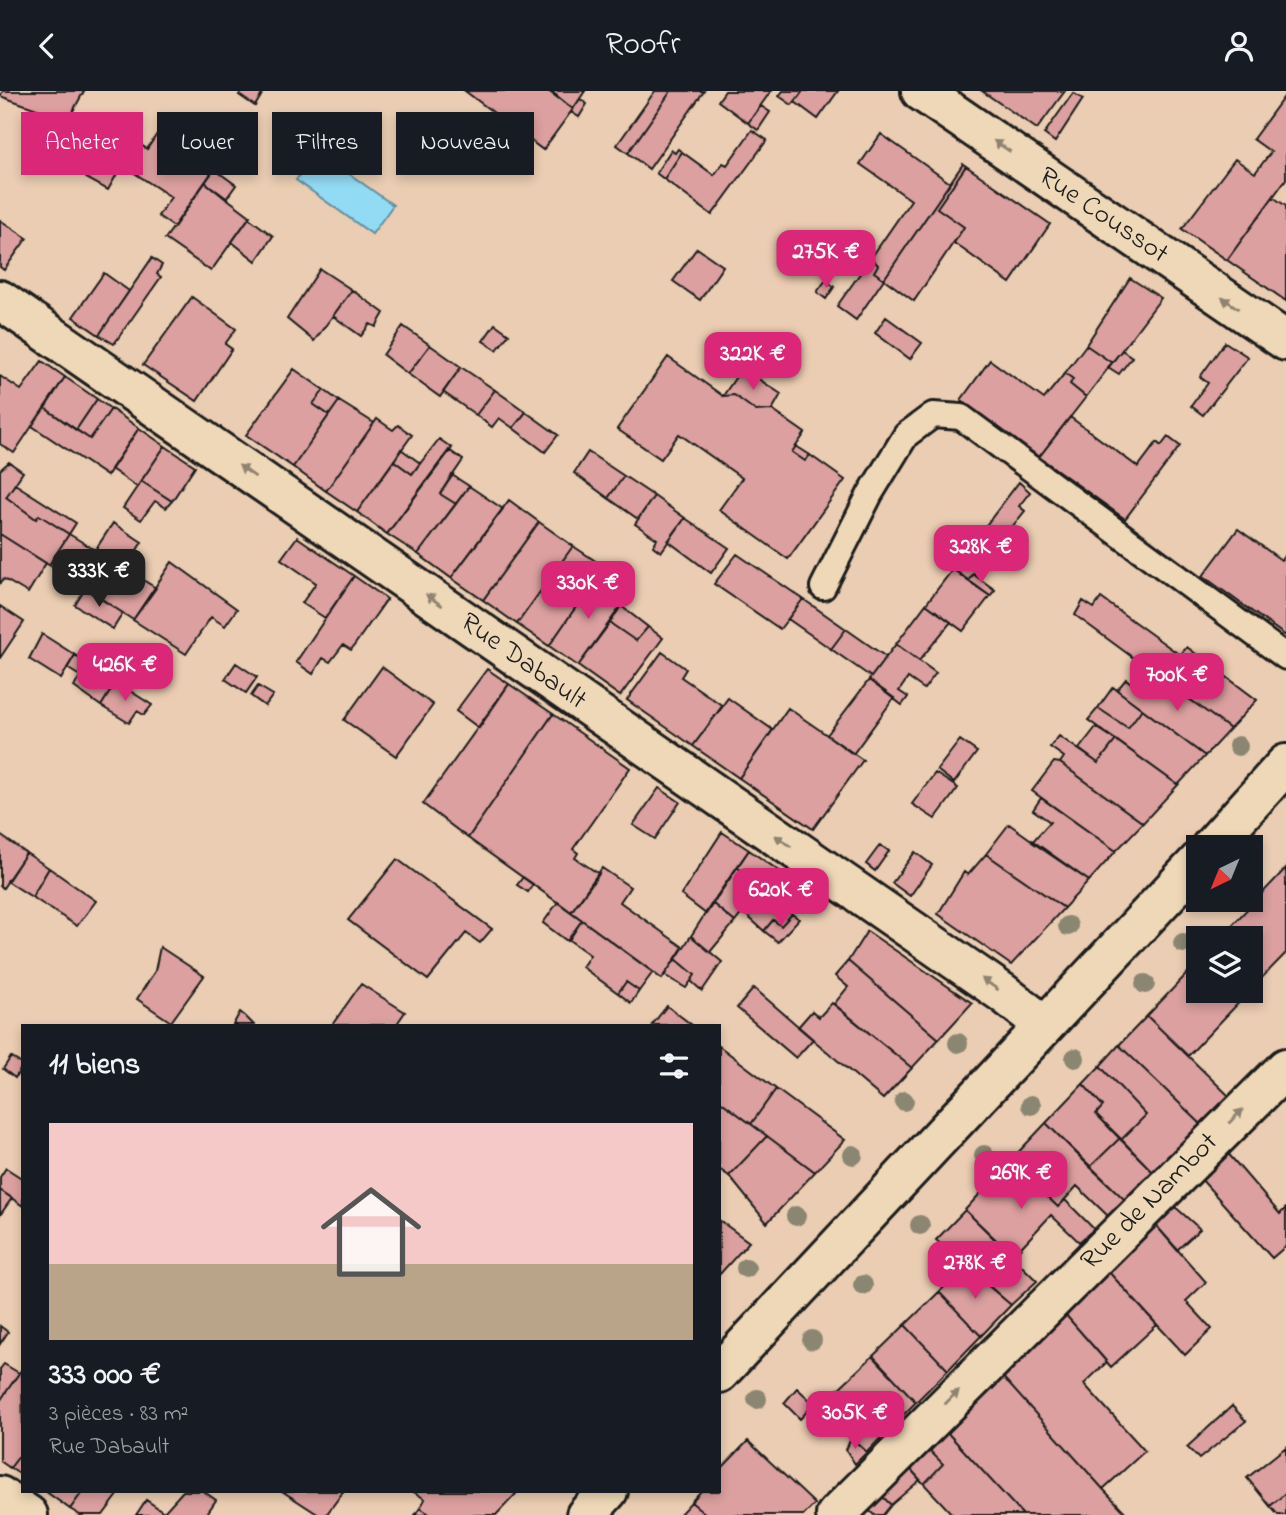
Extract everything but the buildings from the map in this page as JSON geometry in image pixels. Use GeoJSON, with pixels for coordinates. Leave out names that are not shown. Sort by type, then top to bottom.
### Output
{"type":"FeatureCollection","features":[{"type":"Feature","properties":{"kind":"street","name":"Rue Coussot"},"geometry":{"type":"LineString","coordinates":[[921,91],[1286,341]]}},
{"type":"Feature","properties":{"kind":"street","name":"Rue Dabault"},"geometry":{"type":"LineString","coordinates":[[0,300],[1003,993],[1044,1025]]}},
{"type":"Feature","properties":{"kind":"street"},"geometry":{"type":"LineString","coordinates":[[1222,835],[1286,764]]}},
{"type":"Feature","properties":{"kind":"street"},"geometry":{"type":"LineString","coordinates":[[721,1371],[1186,875]]}},
{"type":"Feature","properties":{"kind":"street","name":"Rue de Nambot"},"geometry":{"type":"LineString","coordinates":[[836,1515],[1286,1068]]}},
{"type":"Feature","properties":{"kind":"street"},"geometry":{"type":"LineString","coordinates":[[586,1515],[606,1493]]}},
{"type":"Feature","properties":{"kind":"street"},"geometry":{"type":"LineString","coordinates":[[0,1496],[28,1515]]}},
{"type":"Feature","properties":{"kind":"lane"},"geometry":{"type":"LineString","coordinates":[[823,587],[870,494],[906,435],[933,415],[961,417],[1286,657]]}},
{"type":"Feature","properties":{"kind":"water"},"geometry":{"type":"Polygon","coordinates":[[[351,175],[393,205],[372,234],[296,180],[299,176],[351,175]]]}}]}
